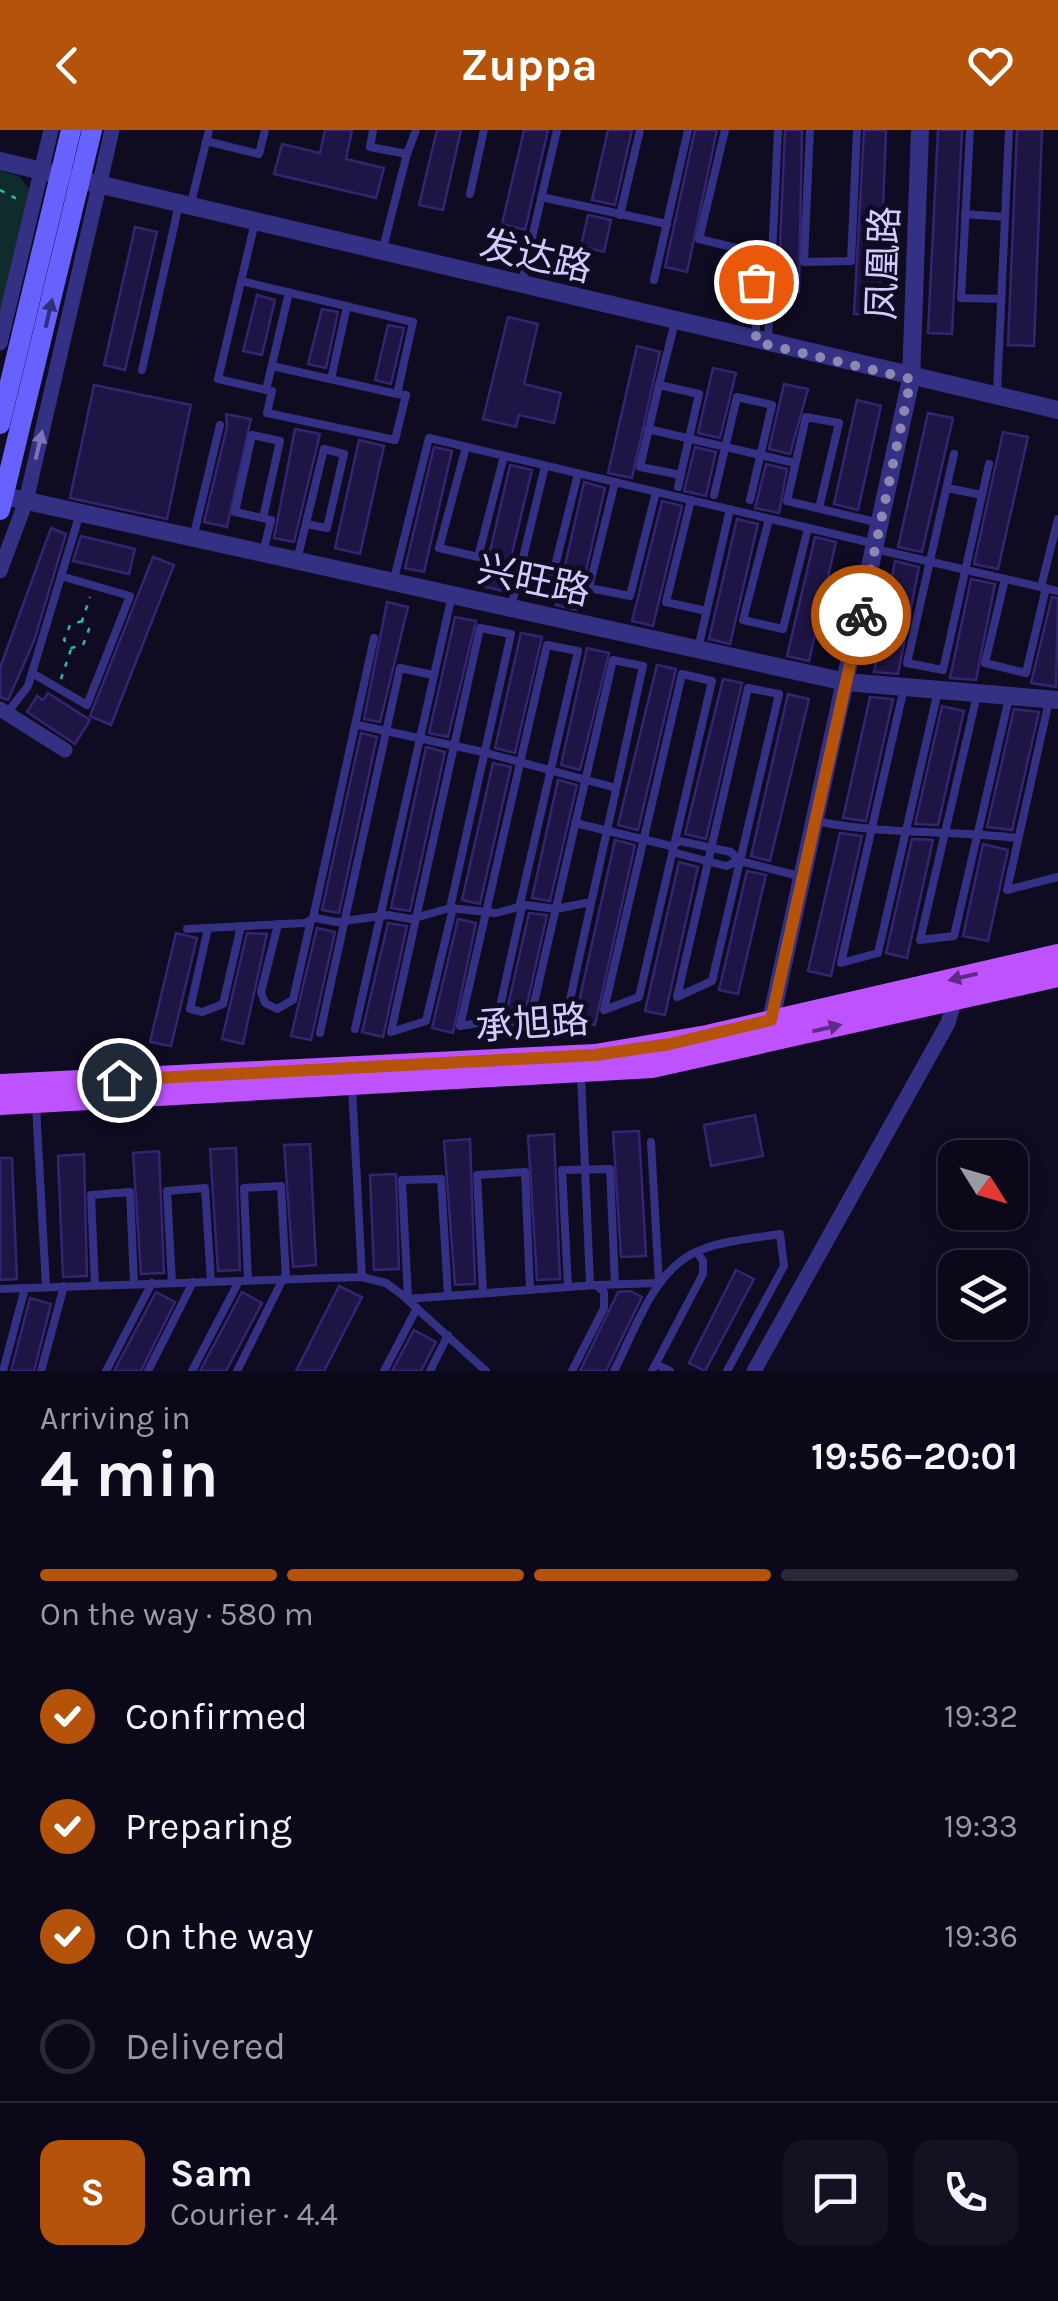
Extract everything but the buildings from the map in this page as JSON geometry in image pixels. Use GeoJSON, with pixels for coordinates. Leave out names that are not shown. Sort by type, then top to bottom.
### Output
{"type":"FeatureCollection","features":[{"type":"Feature","properties":{"kind":"main road"},"geometry":{"type":"LineString","coordinates":[[2,500],[71,178],[72,130]]}},
{"type":"Feature","properties":{"kind":"main road"},"geometry":{"type":"LineString","coordinates":[[0,424],[71,178],[92,130]]}},
{"type":"Feature","properties":{"kind":"main road","name":"承旭路"},"geometry":{"type":"LineString","coordinates":[[0,1104],[652,1067],[769,1031],[1058,955]]}},
{"type":"Feature","properties":{"kind":"main road","name":"承旭路"},"geometry":{"type":"LineString","coordinates":[[0,1085],[595,1055],[769,1031],[956,999],[1058,976]]}},
{"type":"Feature","properties":{"kind":"street"},"geometry":{"type":"LineString","coordinates":[[0,571],[26,501],[71,178],[51,130]]}},
{"type":"Feature","properties":{"kind":"street"},"geometry":{"type":"LineString","coordinates":[[0,343],[71,178],[112,130]]}},
{"type":"Feature","properties":{"kind":"street","name":"凤凰路"},"geometry":{"type":"LineString","coordinates":[[769,1031],[911,379],[920,130]]}},
{"type":"Feature","properties":{"kind":"street","name":"发达路"},"geometry":{"type":"LineString","coordinates":[[0,161],[911,379],[1058,410]]}},
{"type":"Feature","properties":{"kind":"street","name":"兴旺路"},"geometry":{"type":"LineString","coordinates":[[2,500],[26,501],[846,682],[1054,700]]}},
{"type":"Feature","properties":{"kind":"street"},"geometry":{"type":"LineString","coordinates":[[3,711],[65,750]]}},
{"type":"Feature","properties":{"kind":"street"},"geometry":{"type":"LineString","coordinates":[[754,1371],[948,1024],[956,999]]}},
{"type":"Feature","properties":{"kind":"lane"},"geometry":{"type":"LineString","coordinates":[[142,370],[209,130]]}},
{"type":"Feature","properties":{"kind":"lane"},"geometry":{"type":"LineString","coordinates":[[206,141],[259,154],[265,130]]}},
{"type":"Feature","properties":{"kind":"lane"},"geometry":{"type":"LineString","coordinates":[[373,130],[370,146],[407,154]]}},
{"type":"Feature","properties":{"kind":"lane"},"geometry":{"type":"LineString","coordinates":[[382,252],[416,130]]}},
{"type":"Feature","properties":{"kind":"lane"},"geometry":{"type":"LineString","coordinates":[[470,194],[484,130]]}},
{"type":"Feature","properties":{"kind":"lane"},"geometry":{"type":"LineString","coordinates":[[521,286],[556,130]]}},
{"type":"Feature","properties":{"kind":"lane"},"geometry":{"type":"LineString","coordinates":[[620,214],[640,130]]}},
{"type":"Feature","properties":{"kind":"lane"},"geometry":{"type":"LineString","coordinates":[[654,280],[688,130]]}},
{"type":"Feature","properties":{"kind":"lane"},"geometry":{"type":"LineString","coordinates":[[725,130],[699,239],[756,253],[762,343]]}},
{"type":"Feature","properties":{"kind":"lane"},"geometry":{"type":"LineString","coordinates":[[762,343],[778,130]]}},
{"type":"Feature","properties":{"kind":"lane"},"geometry":{"type":"LineString","coordinates":[[810,130],[804,262],[851,262],[857,130]]}},
{"type":"Feature","properties":{"kind":"lane"},"geometry":{"type":"LineString","coordinates":[[970,130],[961,298],[1001,299]]}},
{"type":"Feature","properties":{"kind":"lane"},"geometry":{"type":"LineString","coordinates":[[996,397],[1010,130]]}},
{"type":"Feature","properties":{"kind":"lane"},"geometry":{"type":"LineString","coordinates":[[542,197],[666,224]]}},
{"type":"Feature","properties":{"kind":"lane"},"geometry":{"type":"LineString","coordinates":[[965,214],[1005,217]]}},
{"type":"Feature","properties":{"kind":"lane"},"geometry":{"type":"LineString","coordinates":[[255,222],[218,379],[272,391],[267,413],[395,440],[406,396],[272,366]]}},
{"type":"Feature","properties":{"kind":"lane"},"geometry":{"type":"LineString","coordinates":[[241,281],[413,322],[397,394]]}},
{"type":"Feature","properties":{"kind":"lane"},"geometry":{"type":"LineString","coordinates":[[266,390],[289,292]]}},
{"type":"Feature","properties":{"kind":"lane"},"geometry":{"type":"LineString","coordinates":[[331,379],[348,306]]}},
{"type":"Feature","properties":{"kind":"lane"},"geometry":{"type":"LineString","coordinates":[[675,322],[640,466],[681,475]]}},
{"type":"Feature","properties":{"kind":"lane"},"geometry":{"type":"LineString","coordinates":[[659,385],[700,394],[678,487]]}},
{"type":"Feature","properties":{"kind":"lane"},"geometry":{"type":"LineString","coordinates":[[714,495],[736,397],[772,405],[750,500]]}},
{"type":"Feature","properties":{"kind":"lane"},"geometry":{"type":"LineString","coordinates":[[820,508],[838,424],[806,417],[787,501],[880,523]]}},
{"type":"Feature","properties":{"kind":"lane"},"geometry":{"type":"LineString","coordinates":[[193,538],[220,425]]}},
{"type":"Feature","properties":{"kind":"lane"},"geometry":{"type":"LineString","coordinates":[[648,429],[796,463]]}},
{"type":"Feature","properties":{"kind":"lane"},"geometry":{"type":"LineString","coordinates":[[262,518],[280,441],[252,434],[235,512],[270,520],[263,553]]}},
{"type":"Feature","properties":{"kind":"lane"},"geometry":{"type":"LineString","coordinates":[[393,582],[429,438],[1058,590]]}},
{"type":"Feature","properties":{"kind":"lane"},"geometry":{"type":"LineString","coordinates":[[466,446],[439,548],[478,557],[504,456]]}},
{"type":"Feature","properties":{"kind":"lane"},"geometry":{"type":"LineString","coordinates":[[297,560],[324,449],[344,454],[327,528],[306,524]]}},
{"type":"Feature","properties":{"kind":"lane"},"geometry":{"type":"LineString","coordinates":[[954,454],[907,663],[943,670],[990,464]]}},
{"type":"Feature","properties":{"kind":"lane"},"geometry":{"type":"LineString","coordinates":[[511,634],[480,628],[391,1032],[426,1021],[511,634],[520,571],[545,466]]}},
{"type":"Feature","properties":{"kind":"lane"},"geometry":{"type":"LineString","coordinates":[[520,571],[552,578],[578,474]]}},
{"type":"Feature","properties":{"kind":"lane"},"geometry":{"type":"LineString","coordinates":[[615,482],[589,588],[630,596],[656,492]]}},
{"type":"Feature","properties":{"kind":"lane"},"geometry":{"type":"LineString","coordinates":[[946,488],[982,495]]}},
{"type":"Feature","properties":{"kind":"lane"},"geometry":{"type":"LineString","coordinates":[[690,500],[666,602],[706,611]]}},
{"type":"Feature","properties":{"kind":"lane"},"geometry":{"type":"LineString","coordinates":[[698,650],[730,509]]}},
{"type":"Feature","properties":{"kind":"lane"},"geometry":{"type":"LineString","coordinates":[[3,711],[32,673],[64,578],[80,513]]}},
{"type":"Feature","properties":{"kind":"lane"},"geometry":{"type":"LineString","coordinates":[[1005,578],[985,663],[1026,673],[1058,518]]}},
{"type":"Feature","properties":{"kind":"lane"},"geometry":{"type":"LineString","coordinates":[[769,519],[744,620],[782,629],[808,528]]}},
{"type":"Feature","properties":{"kind":"lane"},"geometry":{"type":"LineString","coordinates":[[32,673],[87,705],[130,596],[64,578]]}},
{"type":"Feature","properties":{"kind":"lane"},"geometry":{"type":"LineString","coordinates":[[355,1028],[452,595]]}},
{"type":"Feature","properties":{"kind":"lane"},"geometry":{"type":"LineString","coordinates":[[278,924],[261,992],[265,1004],[276,1009],[293,1000],[358,725],[374,638]]}},
{"type":"Feature","properties":{"kind":"lane"},"geometry":{"type":"LineString","coordinates":[[547,644],[578,652],[550,772],[496,1020],[460,1026],[547,644]]}},
{"type":"Feature","properties":{"kind":"lane"},"geometry":{"type":"LineString","coordinates":[[613,660],[643,666],[616,788],[566,1018],[529,1025],[613,660]]}},
{"type":"Feature","properties":{"kind":"lane"},"geometry":{"type":"LineString","coordinates":[[320,1032],[400,668],[433,675]]}},
{"type":"Feature","properties":{"kind":"lane"},"geometry":{"type":"LineString","coordinates":[[682,674],[712,680],[673,846],[638,997],[604,1010],[682,674]]}},
{"type":"Feature","properties":{"kind":"lane"},"geometry":{"type":"LineString","coordinates":[[748,688],[779,694],[712,980],[677,996],[710,847],[748,688]]}},
{"type":"Feature","properties":{"kind":"lane"},"geometry":{"type":"LineString","coordinates":[[904,688],[841,963],[878,953],[938,691]]}},
{"type":"Feature","properties":{"kind":"lane"},"geometry":{"type":"LineString","coordinates":[[976,695],[920,940],[954,936],[1009,698]]}},
{"type":"Feature","properties":{"kind":"lane"},"geometry":{"type":"LineString","coordinates":[[1054,700],[1007,890],[1058,877]]}},
{"type":"Feature","properties":{"kind":"lane"},"geometry":{"type":"LineString","coordinates":[[358,725],[485,752],[616,788]]}},
{"type":"Feature","properties":{"kind":"lane"},"geometry":{"type":"LineString","coordinates":[[816,821],[872,831],[907,829],[1018,838]]}},
{"type":"Feature","properties":{"kind":"lane"},"geometry":{"type":"LineString","coordinates":[[576,823],[673,846],[710,847],[731,852],[740,861],[803,877]]}},
{"type":"Feature","properties":{"kind":"lane"},"geometry":{"type":"LineString","coordinates":[[673,846],[726,866],[740,861]]}},
{"type":"Feature","properties":{"kind":"lane"},"geometry":{"type":"LineString","coordinates":[[187,929],[312,919],[416,918],[452,908],[487,912],[520,908],[556,910],[591,902]]}},
{"type":"Feature","properties":{"kind":"lane"},"geometry":{"type":"LineString","coordinates":[[208,928],[190,1008],[202,1012],[223,1004],[240,926]]}},
{"type":"Feature","properties":{"kind":"lane"},"geometry":{"type":"LineString","coordinates":[[581,1074],[593,1285]]}},
{"type":"Feature","properties":{"kind":"lane"},"geometry":{"type":"LineString","coordinates":[[352,1086],[362,1277]]}},
{"type":"Feature","properties":{"kind":"lane"},"geometry":{"type":"LineString","coordinates":[[35,1102],[46,1287]]}},
{"type":"Feature","properties":{"kind":"lane"},"geometry":{"type":"LineString","coordinates":[[651,1142],[659,1283]]}},
{"type":"Feature","properties":{"kind":"lane"},"geometry":{"type":"LineString","coordinates":[[568,1286],[562,1170],[610,1169],[615,1284]]}},
{"type":"Feature","properties":{"kind":"lane"},"geometry":{"type":"LineString","coordinates":[[483,1293],[477,1175],[525,1172],[530,1289]]}},
{"type":"Feature","properties":{"kind":"lane"},"geometry":{"type":"LineString","coordinates":[[407,1299],[402,1180],[441,1179],[448,1296]]}},
{"type":"Feature","properties":{"kind":"lane"},"geometry":{"type":"LineString","coordinates":[[192,1371],[244,1280],[244,1188],[281,1186],[284,1279],[237,1371]]}},
{"type":"Feature","properties":{"kind":"lane"},"geometry":{"type":"LineString","coordinates":[[172,1283],[167,1191],[205,1188],[212,1282]]}},
{"type":"Feature","properties":{"kind":"lane"},"geometry":{"type":"LineString","coordinates":[[95,1285],[91,1194],[130,1192],[134,1284]]}},
{"type":"Feature","properties":{"kind":"lane"},"geometry":{"type":"LineString","coordinates":[[614,1371],[659,1283],[696,1252],[780,1234],[784,1266],[727,1371]]}},
{"type":"Feature","properties":{"kind":"lane"},"geometry":{"type":"LineString","coordinates":[[670,1371],[654,1367],[702,1274],[704,1261],[696,1252]]}},
{"type":"Feature","properties":{"kind":"lane"},"geometry":{"type":"LineString","coordinates":[[0,1289],[362,1277],[386,1283],[486,1371]]}},
{"type":"Feature","properties":{"kind":"lane"},"geometry":{"type":"LineString","coordinates":[[148,1371],[193,1282]]}},
{"type":"Feature","properties":{"kind":"lane"},"geometry":{"type":"LineString","coordinates":[[407,1299],[659,1283]]}},
{"type":"Feature","properties":{"kind":"lane"},"geometry":{"type":"LineString","coordinates":[[106,1371],[152,1284]]}},
{"type":"Feature","properties":{"kind":"lane"},"geometry":{"type":"LineString","coordinates":[[572,1371],[604,1308],[604,1292],[593,1285]]}},
{"type":"Feature","properties":{"kind":"lane"},"geometry":{"type":"LineString","coordinates":[[42,1371],[64,1286]]}},
{"type":"Feature","properties":{"kind":"lane"},"geometry":{"type":"LineString","coordinates":[[3,1371],[25,1288]]}},
{"type":"Feature","properties":{"kind":"lane"},"geometry":{"type":"LineString","coordinates":[[384,1371],[418,1308]]}},
{"type":"Feature","properties":{"kind":"lane"},"geometry":{"type":"LineString","coordinates":[[430,1371],[448,1335]]}},
{"type":"Feature","properties":{"kind":"path"},"geometry":{"type":"LineString","coordinates":[[0,195],[5,191]]}},
{"type":"Feature","properties":{"kind":"path"},"geometry":{"type":"LineString","coordinates":[[82,621],[94,586]]}},
{"type":"Feature","properties":{"kind":"path"},"geometry":{"type":"LineString","coordinates":[[82,621],[88,630],[86,637],[79,648],[71,648],[64,640],[70,624],[82,621]]}},
{"type":"Feature","properties":{"kind":"path"},"geometry":{"type":"LineString","coordinates":[[48,624],[68,631]]}},
{"type":"Feature","properties":{"kind":"path"},"geometry":{"type":"LineString","coordinates":[[86,637],[110,646]]}},
{"type":"Feature","properties":{"kind":"path"},"geometry":{"type":"LineString","coordinates":[[58,688],[71,648]]}},
{"type":"Feature","properties":{"kind":"green space"},"geometry":{"type":"Polygon","coordinates":[[[0,171],[19,176],[32,193],[0,323],[0,171]]]}},
{"type":"Feature","properties":{"kind":"way so far"},"geometry":{"type":"LineString","coordinates":[[756,282],[756,342],[911,379],[861,615]]}},
{"type":"Feature","properties":{"kind":"route"},"geometry":{"type":"LineString","coordinates":[[119,1080],[595,1055],[670,1044],[771,1020],[861,615]]}}]}
